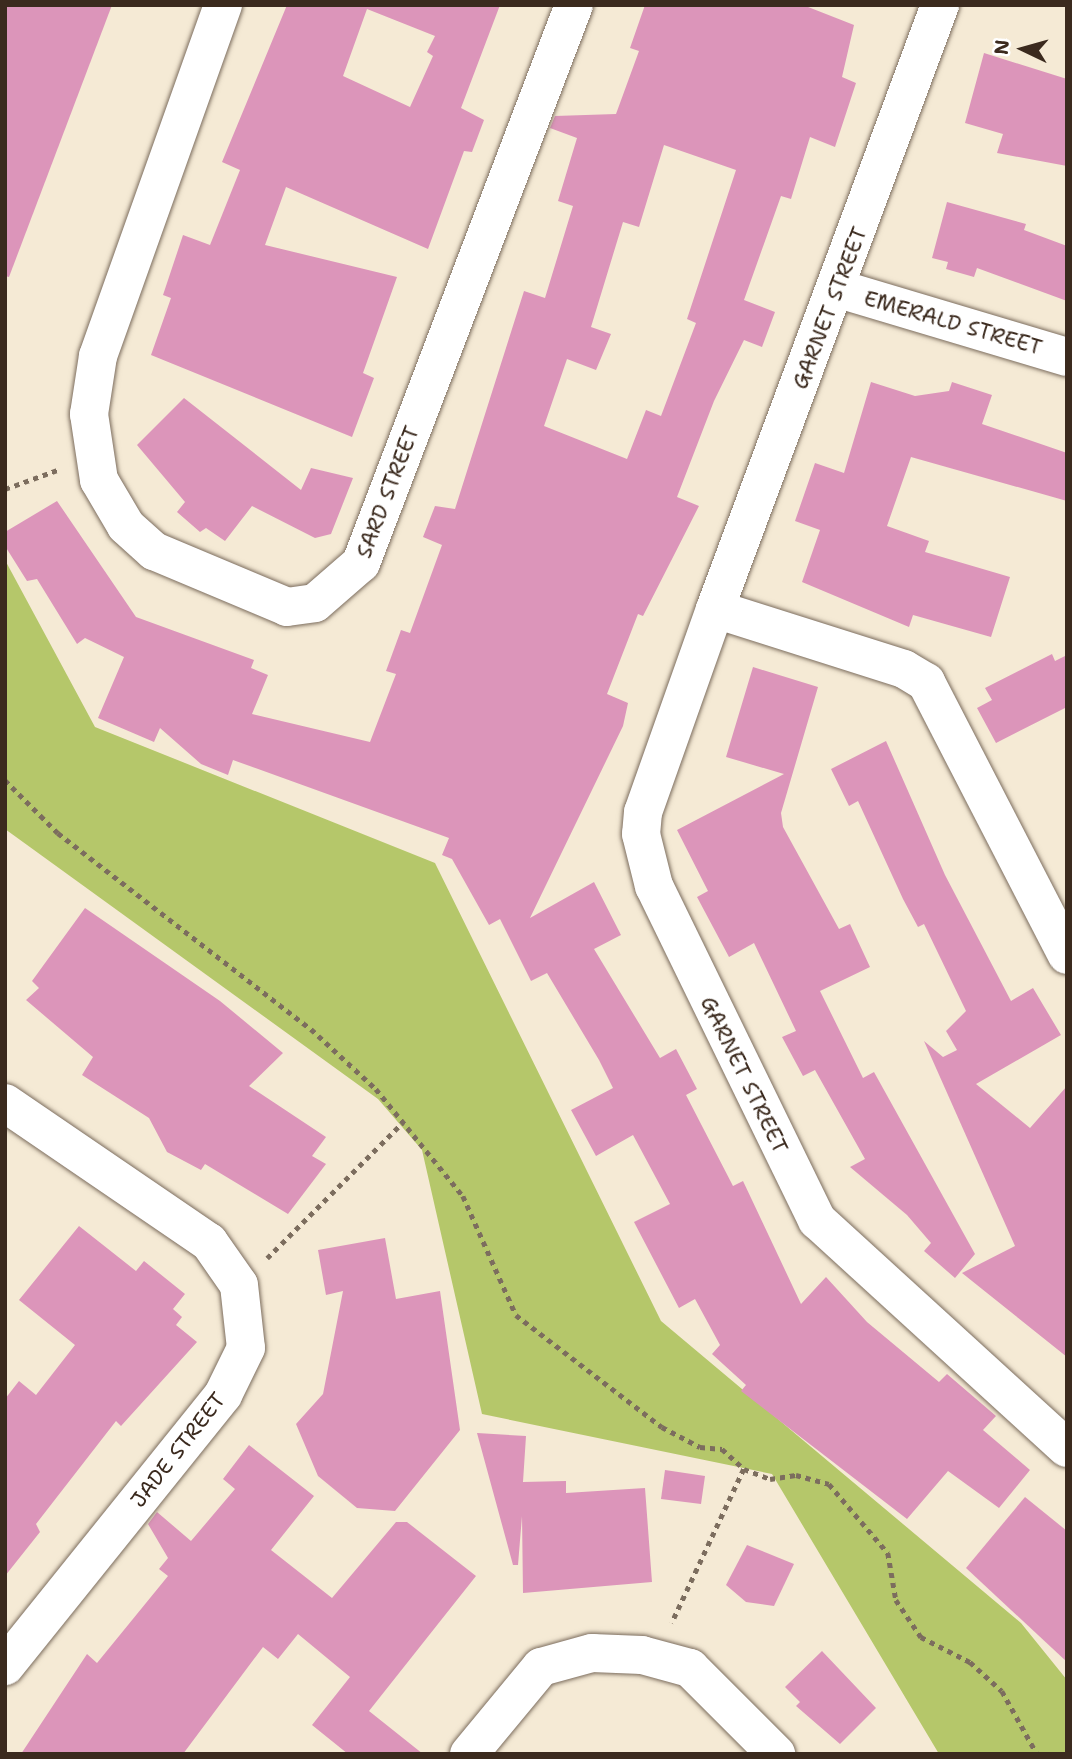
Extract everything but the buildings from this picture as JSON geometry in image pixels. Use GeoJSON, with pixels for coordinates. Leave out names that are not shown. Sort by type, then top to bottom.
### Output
{"type":"FeatureCollection","features":[{"type":"Feature","properties":{"kind":"street","name":"SARD STREET"},"geometry":{"type":"LineString","coordinates":[[223,5],[98,356],[89,414],[99,480],[126,526],[154,551],[287,607],[315,603],[342,586],[361,563],[573,5]]}},
{"type":"Feature","properties":{"kind":"street","name":"GARNET STREET"},"geometry":{"type":"LineString","coordinates":[[940,5],[839,289],[715,609],[643,812],[644,857],[654,886],[817,1220],[1067,1448]]}},
{"type":"Feature","properties":{"kind":"street","name":"EMERALD STREET"},"geometry":{"type":"LineString","coordinates":[[839,289],[1067,357]]}},
{"type":"Feature","properties":{"kind":"street"},"geometry":{"type":"LineString","coordinates":[[715,609],[904,670],[926,682],[1067,955]]}},
{"type":"Feature","properties":{"kind":"street","name":"JADE STREET"},"geometry":{"type":"LineString","coordinates":[[5,1103],[209,1242],[239,1286],[246,1348],[223,1395],[5,1666]]}},
{"type":"Feature","properties":{"kind":"street"},"geometry":{"type":"LineString","coordinates":[[469,1754],[541,1667],[592,1653],[656,1659],[690,1668],[776,1754]]}},
{"type":"Feature","properties":{"kind":"path"},"geometry":{"type":"LineString","coordinates":[[5,489],[95,456]]}},
{"type":"Feature","properties":{"kind":"path"},"geometry":{"type":"LineString","coordinates":[[5,780],[108,874],[310,1029],[403,1122],[463,1196],[516,1315],[662,1427],[700,1447],[722,1449],[744,1469],[770,1479],[796,1475],[830,1484],[888,1553],[896,1600],[921,1637],[970,1662],[1002,1691],[1037,1754]]}},
{"type":"Feature","properties":{"kind":"path"},"geometry":{"type":"LineString","coordinates":[[239,1286],[403,1122]]}},
{"type":"Feature","properties":{"kind":"path"},"geometry":{"type":"LineString","coordinates":[[656,1659],[744,1469]]}},
{"type":"Feature","properties":{"kind":"green space"},"geometry":{"type":"Polygon","coordinates":[[[5,560],[95,727],[435,863],[661,1321],[1021,1623],[1067,1680],[1067,1754],[939,1754],[772,1474],[482,1414],[422,1150],[378,1099],[5,829],[5,560]]]}}]}
